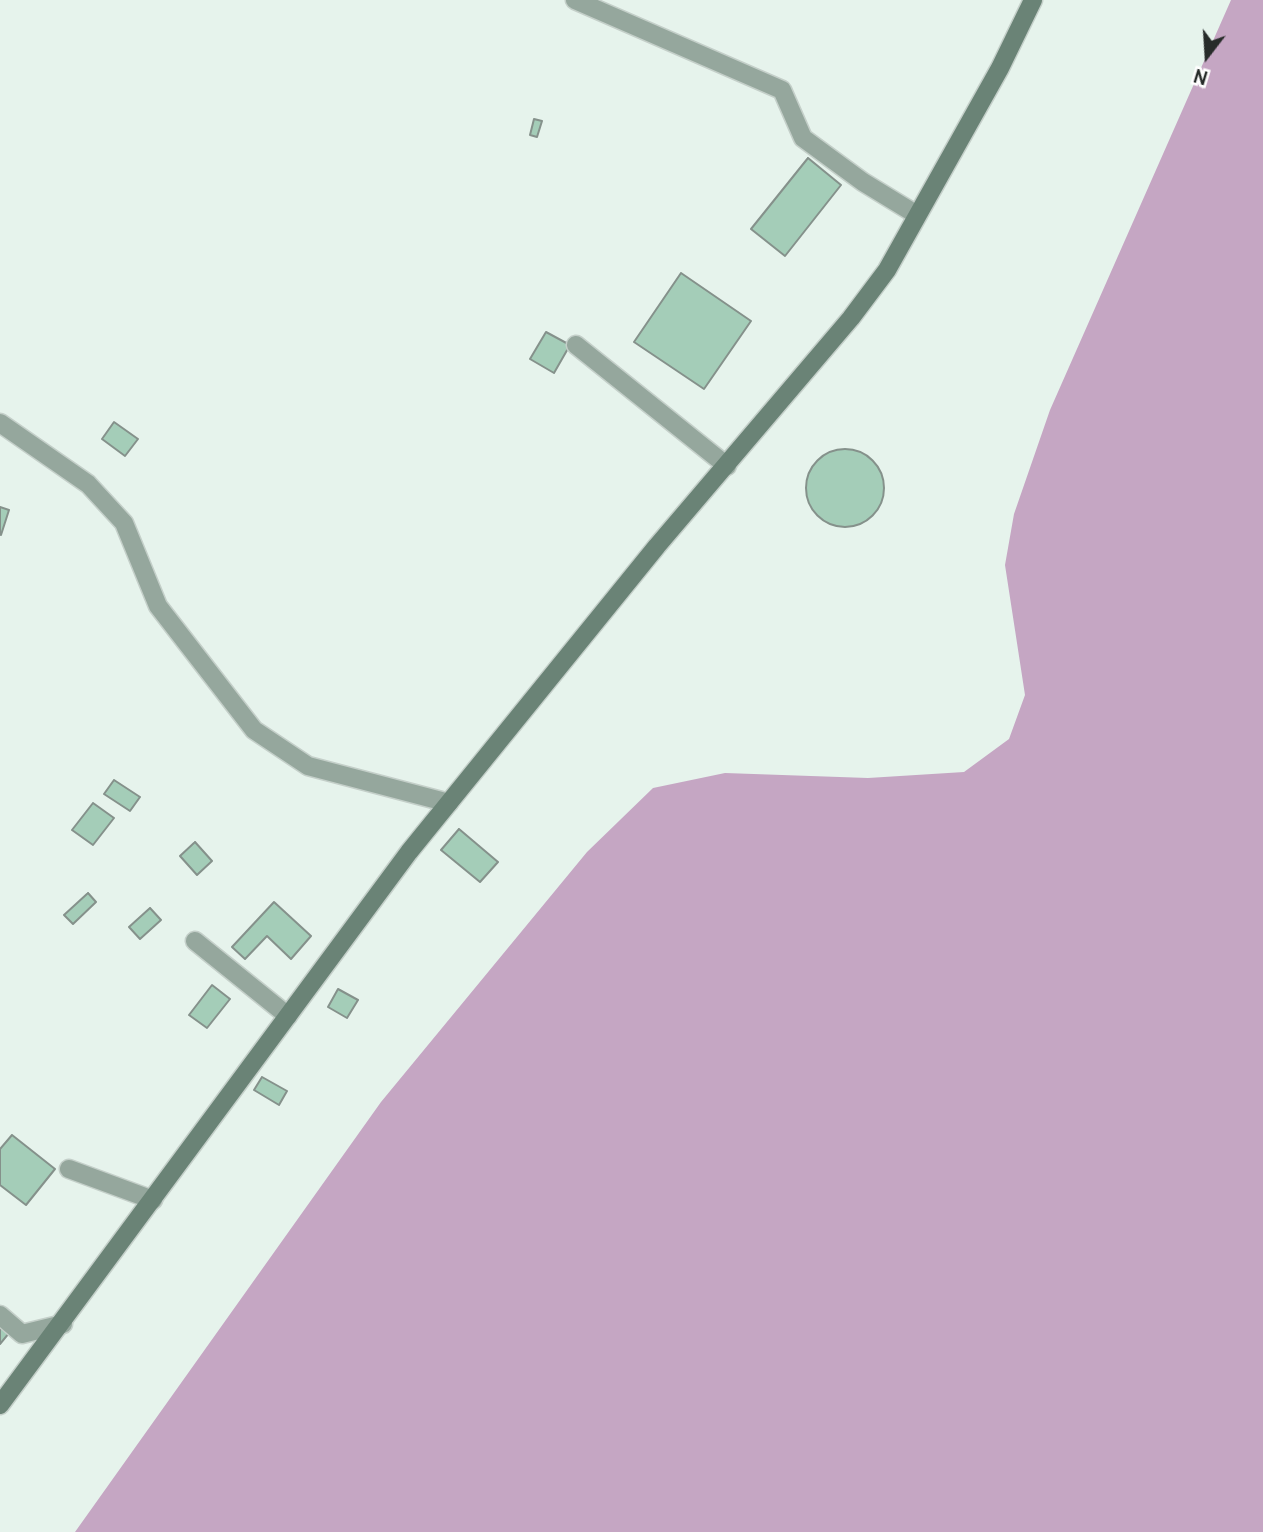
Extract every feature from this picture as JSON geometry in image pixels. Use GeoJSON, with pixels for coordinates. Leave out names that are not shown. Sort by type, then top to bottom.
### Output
{"type":"FeatureCollection","features":[{"type":"Feature","properties":{"kind":"main road"},"geometry":{"type":"LineString","coordinates":[[0,1405],[449,803],[657,546],[851,318],[887,270],[1000,68],[1033,0]]}},
{"type":"Feature","properties":{"kind":"street"},"geometry":{"type":"LineString","coordinates":[[575,0],[782,90],[803,138],[863,182],[917,215]]}},
{"type":"Feature","properties":{"kind":"street"},"geometry":{"type":"LineString","coordinates":[[576,345],[727,466]]}},
{"type":"Feature","properties":{"kind":"street"},"geometry":{"type":"LineString","coordinates":[[0,423],[88,484],[124,523],[158,606],[254,730],[308,766],[449,803]]}},
{"type":"Feature","properties":{"kind":"street"},"geometry":{"type":"LineString","coordinates":[[195,941],[288,1016]]}},
{"type":"Feature","properties":{"kind":"street"},"geometry":{"type":"LineString","coordinates":[[69,1169],[153,1200]]}},
{"type":"Feature","properties":{"kind":"street"},"geometry":{"type":"LineString","coordinates":[[0,1315],[22,1334],[63,1324]]}},
{"type":"Feature","properties":{"kind":"shaded area"},"geometry":{"type":"Polygon","coordinates":[[[1231,0],[1263,0],[1263,1532],[75,1532],[381,1102],[587,852],[653,788],[725,773],[868,778],[964,772],[1009,739],[1025,695],[1005,565],[1014,514],[1050,410],[1231,0]]]}},
{"type":"Feature","properties":{"kind":"building"},"geometry":{"type":"Polygon","coordinates":[[[534,119],[542,121],[537,137],[530,135],[534,119]]]}},
{"type":"Feature","properties":{"kind":"building"},"geometry":{"type":"Polygon","coordinates":[[[808,158],[841,185],[785,256],[751,229],[808,158]]]}},
{"type":"Feature","properties":{"kind":"building"},"geometry":{"type":"Polygon","coordinates":[[[681,273],[751,321],[704,389],[634,342],[681,273]]]}},
{"type":"Feature","properties":{"kind":"building"},"geometry":{"type":"Polygon","coordinates":[[[546,332],[570,345],[554,373],[530,359],[546,332]]]}},
{"type":"Feature","properties":{"kind":"building"},"geometry":{"type":"Polygon","coordinates":[[[114,422],[138,439],[125,456],[102,439],[114,422]]]}},
{"type":"Feature","properties":{"kind":"building"},"geometry":{"type":"Polygon","coordinates":[[[845,449],[860,452],[877,466],[884,488],[881,503],[867,520],[845,527],[830,524],[813,510],[806,488],[809,473],[823,456],[845,449]]]}},
{"type":"Feature","properties":{"kind":"building"},"geometry":{"type":"Polygon","coordinates":[[[0,507],[9,510],[1,535],[0,534],[0,507]]]}},
{"type":"Feature","properties":{"kind":"building"},"geometry":{"type":"Polygon","coordinates":[[[114,780],[140,797],[130,811],[104,794],[114,780]]]}},
{"type":"Feature","properties":{"kind":"building"},"geometry":{"type":"Polygon","coordinates":[[[93,803],[114,818],[93,845],[72,830],[93,803]]]}},
{"type":"Feature","properties":{"kind":"building"},"geometry":{"type":"Polygon","coordinates":[[[459,829],[498,862],[480,882],[441,850],[459,829]]]}},
{"type":"Feature","properties":{"kind":"building"},"geometry":{"type":"Polygon","coordinates":[[[195,842],[212,861],[197,875],[180,856],[195,842]]]}},
{"type":"Feature","properties":{"kind":"building"},"geometry":{"type":"Polygon","coordinates":[[[88,893],[96,902],[73,924],[64,915],[88,893]]]}},
{"type":"Feature","properties":{"kind":"building"},"geometry":{"type":"Polygon","coordinates":[[[274,902],[311,936],[291,959],[267,936],[245,959],[232,947],[274,902]]]}},
{"type":"Feature","properties":{"kind":"building"},"geometry":{"type":"Polygon","coordinates":[[[150,908],[161,920],[140,939],[129,927],[150,908]]]}},
{"type":"Feature","properties":{"kind":"building"},"geometry":{"type":"Polygon","coordinates":[[[212,985],[230,999],[207,1028],[189,1015],[212,985]]]}},
{"type":"Feature","properties":{"kind":"building"},"geometry":{"type":"Polygon","coordinates":[[[338,989],[358,1000],[347,1018],[328,1007],[338,989]]]}},
{"type":"Feature","properties":{"kind":"building"},"geometry":{"type":"Polygon","coordinates":[[[262,1077],[287,1091],[279,1105],[254,1090],[262,1077]]]}},
{"type":"Feature","properties":{"kind":"building"},"geometry":{"type":"Polygon","coordinates":[[[12,1135],[55,1169],[26,1205],[0,1185],[0,1149],[12,1135]]]}},
{"type":"Feature","properties":{"kind":"building"},"geometry":{"type":"Polygon","coordinates":[[[0,1326],[9,1333],[0,1344],[0,1326]]]}}]}
